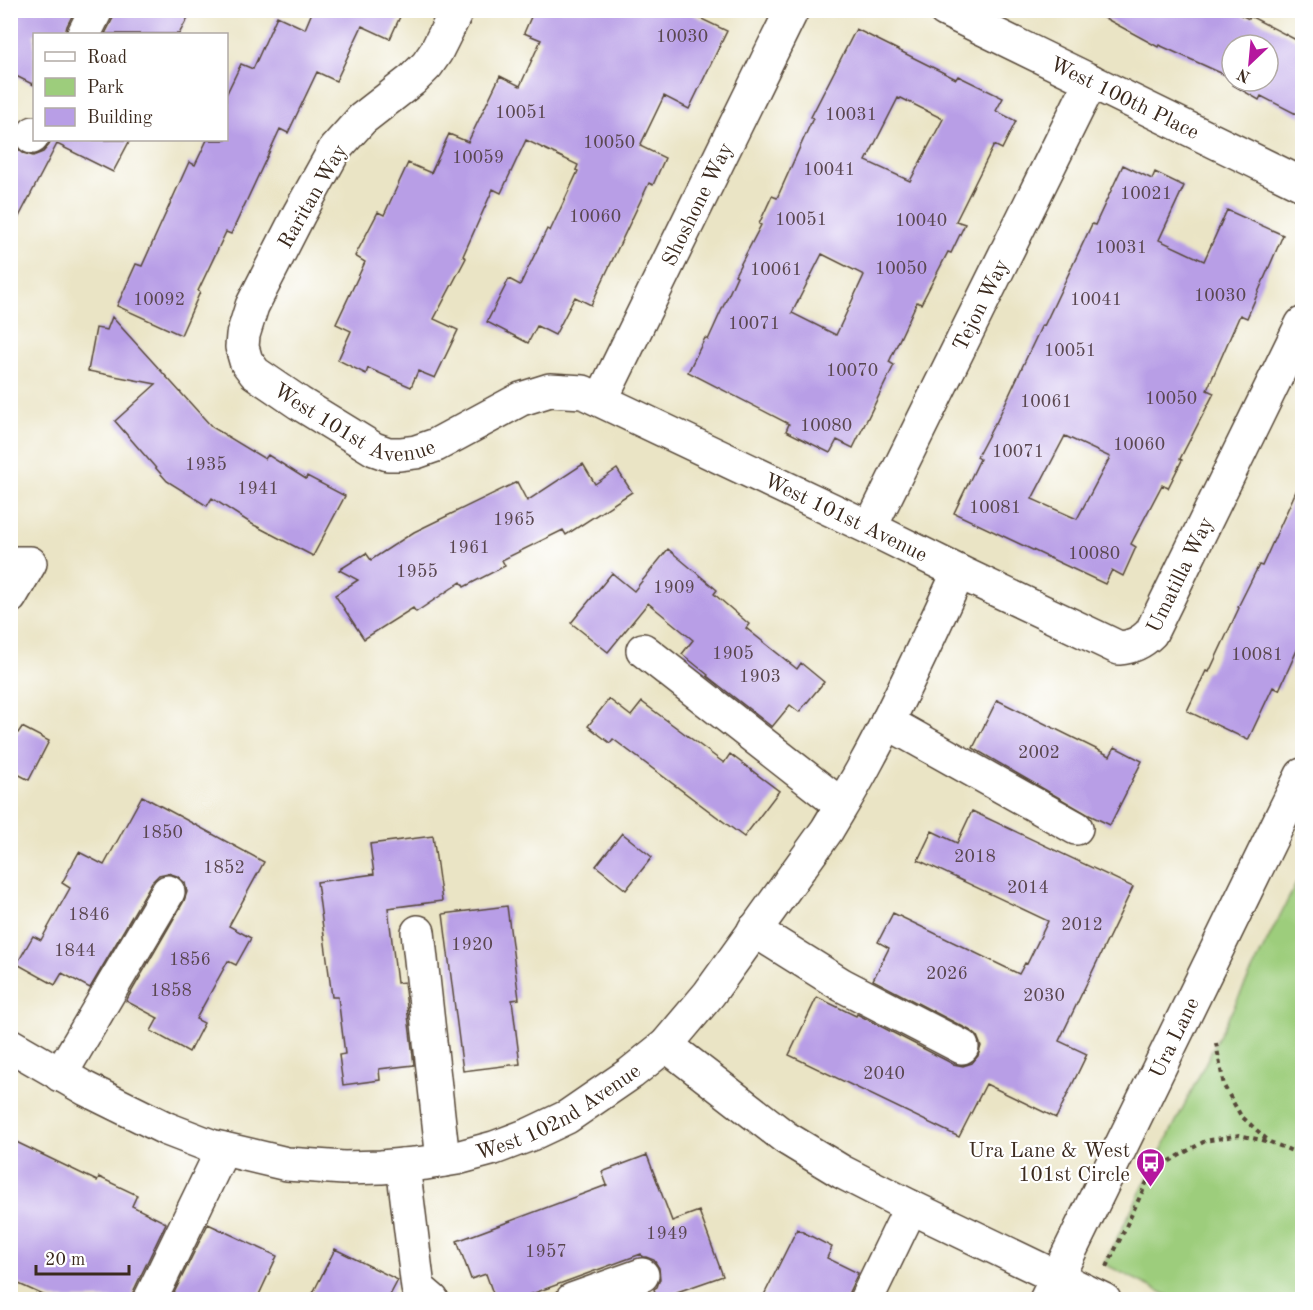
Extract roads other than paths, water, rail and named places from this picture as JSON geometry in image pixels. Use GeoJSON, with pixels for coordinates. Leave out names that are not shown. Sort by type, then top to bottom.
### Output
{"type":"FeatureCollection","features":[{"type":"Feature","properties":{"kind":"street"},"geometry":{"type":"LineString","coordinates":[[84,33],[96,10]]}},
{"type":"Feature","properties":{"kind":"street","name":"Raritan Way"},"geometry":{"type":"LineString","coordinates":[[242,346],[252,306],[335,149],[362,119],[412,80],[427,65],[457,10]]}},
{"type":"Feature","properties":{"kind":"street","name":"Shoshone Way"},"geometry":{"type":"LineString","coordinates":[[601,400],[792,10]]}},
{"type":"Feature","properties":{"kind":"street","name":"West 100th Place"},"geometry":{"type":"LineString","coordinates":[[945,10],[1302,184]]}},
{"type":"Feature","properties":{"kind":"street","name":"Tejon Way"},"geometry":{"type":"LineString","coordinates":[[870,528],[1091,81]]}},
{"type":"Feature","properties":{"kind":"street","name":"Umatilla Way"},"geometry":{"type":"LineString","coordinates":[[959,572],[1119,648],[1130,647],[1144,640],[1151,633],[1302,324]]}},
{"type":"Feature","properties":{"kind":"street","name":"West 101st Avenue"},"geometry":{"type":"LineString","coordinates":[[242,346],[246,361],[255,373],[374,449],[388,454],[416,452],[436,445],[521,399],[550,390],[583,393],[959,572]]}},
{"type":"Feature","properties":{"kind":"street"},"geometry":{"type":"LineString","coordinates":[[10,563],[30,563],[10,597]]}},
{"type":"Feature","properties":{"kind":"street"},"geometry":{"type":"LineString","coordinates":[[959,572],[887,722],[842,805],[709,993],[666,1045],[786,1138],[842,1172],[911,1207],[1051,1288],[1099,1297]]}},
{"type":"Feature","properties":{"kind":"street"},"geometry":{"type":"LineString","coordinates":[[643,650],[842,805]]}},
{"type":"Feature","properties":{"kind":"street"},"geometry":{"type":"LineString","coordinates":[[887,722],[1076,828]]}},
{"type":"Feature","properties":{"kind":"street","name":"Ura Lane"},"geometry":{"type":"LineString","coordinates":[[1051,1288],[1302,775]]}},
{"type":"Feature","properties":{"kind":"street"},"geometry":{"type":"LineString","coordinates":[[60,1075],[168,892]]}},
{"type":"Feature","properties":{"kind":"street"},"geometry":{"type":"LineString","coordinates":[[754,930],[842,985],[962,1047]]}},
{"type":"Feature","properties":{"kind":"street"},"geometry":{"type":"LineString","coordinates":[[418,932],[443,1160]]}},
{"type":"Feature","properties":{"kind":"street","name":"West 102nd Avenue"},"geometry":{"type":"LineString","coordinates":[[14,1058],[60,1075],[167,1129],[211,1146],[287,1164],[344,1168],[381,1167],[443,1160],[494,1148],[531,1134],[567,1117],[631,1073],[666,1045]]}},
{"type":"Feature","properties":{"kind":"street"},"geometry":{"type":"LineString","coordinates":[[150,1299],[223,1149]]}},
{"type":"Feature","properties":{"kind":"street"},"geometry":{"type":"LineString","coordinates":[[403,1165],[421,1296]]}},
{"type":"Feature","properties":{"kind":"street"},"geometry":{"type":"LineString","coordinates":[[866,1299],[911,1207]]}},
{"type":"Feature","properties":{"kind":"street"},"geometry":{"type":"LineString","coordinates":[[572,1299],[642,1275]]}},
{"type":"Feature","properties":{"kind":"place","name":"Ura Lane & West 101st Circle"},"geometry":{"type":"Point","coordinates":[1151,1188]}}]}
